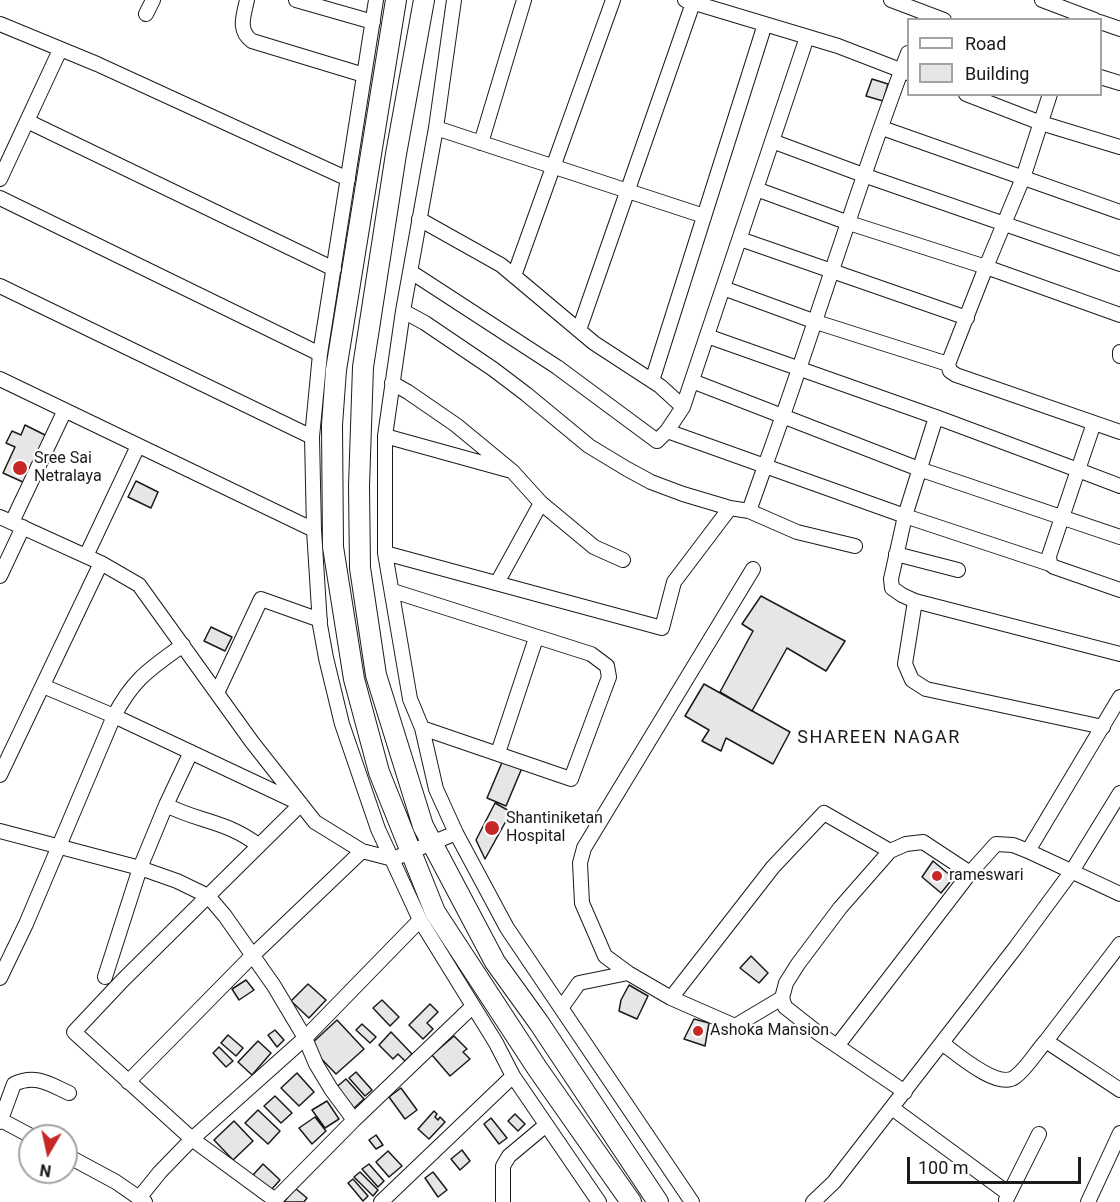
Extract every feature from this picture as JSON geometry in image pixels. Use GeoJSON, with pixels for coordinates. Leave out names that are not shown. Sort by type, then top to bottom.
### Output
{"type":"FeatureCollection","features":[{"type":"Feature","properties":{"kind":"highway"},"geometry":{"type":"LineString","coordinates":[[396,0],[336,369],[332,425],[333,547],[354,679],[401,856],[537,1068],[631,1202]]}},
{"type":"Feature","properties":{"kind":"highway"},"geometry":{"type":"LineString","coordinates":[[424,0],[396,154],[363,367],[359,496],[360,568],[376,675],[423,826],[495,962],[549,1038],[658,1202]]}},
{"type":"Feature","properties":{"kind":"street"},"geometry":{"type":"LineString","coordinates":[[146,14],[153,0]]}},
{"type":"Feature","properties":{"kind":"street"},"geometry":{"type":"LineString","coordinates":[[248,0],[242,29],[246,37],[252,41],[364,75]]}},
{"type":"Feature","properties":{"kind":"street"},"geometry":{"type":"LineString","coordinates":[[296,0],[373,22]]}},
{"type":"Feature","properties":{"kind":"street"},"geometry":{"type":"LineString","coordinates":[[376,0],[321,354],[312,437],[314,530],[320,620],[326,658],[342,724],[378,829],[401,856],[420,920],[513,1076],[599,1202]]}},
{"type":"Feature","properties":{"kind":"street"},"geometry":{"type":"LineString","coordinates":[[454,0],[436,128],[403,311],[385,436],[385,553],[410,699],[422,728],[436,789],[456,833],[507,928],[692,1202]]}},
{"type":"Feature","properties":{"kind":"street"},"geometry":{"type":"LineString","coordinates":[[481,143],[524,0]]}},
{"type":"Feature","properties":{"kind":"street"},"geometry":{"type":"LineString","coordinates":[[514,276],[613,0]]}},
{"type":"Feature","properties":{"kind":"street"},"geometry":{"type":"LineString","coordinates":[[891,0],[940,18]]}},
{"type":"Feature","properties":{"kind":"street"},"geometry":{"type":"LineString","coordinates":[[1042,0],[1079,11]]}},
{"type":"Feature","properties":{"kind":"street"},"geometry":{"type":"LineString","coordinates":[[579,330],[627,191],[688,1],[711,4],[905,71],[882,128],[749,512]]}},
{"type":"Feature","properties":{"kind":"street"},"geometry":{"type":"LineString","coordinates":[[1102,22],[1120,29]]}},
{"type":"Feature","properties":{"kind":"street"},"geometry":{"type":"LineString","coordinates":[[0,24],[97,64],[348,179]]}},
{"type":"Feature","properties":{"kind":"street"},"geometry":{"type":"LineString","coordinates":[[652,381],[765,24]]}},
{"type":"Feature","properties":{"kind":"street"},"geometry":{"type":"LineString","coordinates":[[411,272],[557,367],[657,441],[667,431],[683,406],[807,37]]}},
{"type":"Feature","properties":{"kind":"street"},"geometry":{"type":"LineString","coordinates":[[0,178],[60,50]]}},
{"type":"Feature","properties":{"kind":"street"},"geometry":{"type":"LineString","coordinates":[[1102,77],[1120,83]]}},
{"type":"Feature","properties":{"kind":"street"},"geometry":{"type":"LineString","coordinates":[[971,96],[1041,123],[1120,147]]}},
{"type":"Feature","properties":{"kind":"street"},"geometry":{"type":"LineString","coordinates":[[1049,96],[1023,178],[948,364],[950,371],[956,375],[1120,432]]}},
{"type":"Feature","properties":{"kind":"street"},"geometry":{"type":"LineString","coordinates":[[27,121],[334,269]]}},
{"type":"Feature","properties":{"kind":"street"},"geometry":{"type":"LineString","coordinates":[[436,128],[704,216]]}},
{"type":"Feature","properties":{"kind":"street"},"geometry":{"type":"LineString","coordinates":[[882,128],[1120,212]]}},
{"type":"Feature","properties":{"kind":"street"},"geometry":{"type":"LineString","coordinates":[[772,141],[1120,264]]}},
{"type":"Feature","properties":{"kind":"street"},"geometry":{"type":"LineString","coordinates":[[756,189],[1120,315]]}},
{"type":"Feature","properties":{"kind":"street"},"geometry":{"type":"LineString","coordinates":[[0,198],[321,354]]}},
{"type":"Feature","properties":{"kind":"street"},"geometry":{"type":"LineString","coordinates":[[419,219],[501,265],[594,343],[652,381],[683,406]]}},
{"type":"Feature","properties":{"kind":"street"},"geometry":{"type":"LineString","coordinates":[[740,239],[967,318]]}},
{"type":"Feature","properties":{"kind":"street"},"geometry":{"type":"LineString","coordinates":[[0,286],[312,437]]}},
{"type":"Feature","properties":{"kind":"street"},"geometry":{"type":"LineString","coordinates":[[723,288],[816,322],[948,364]]}},
{"type":"Feature","properties":{"kind":"street"},"geometry":{"type":"LineString","coordinates":[[403,311],[425,323],[493,369],[589,446],[627,469],[672,490],[749,512],[796,532],[855,546]]}},
{"type":"Feature","properties":{"kind":"street"},"geometry":{"type":"LineString","coordinates":[[707,336],[936,417],[1120,486]]}},
{"type":"Feature","properties":{"kind":"street"},"geometry":{"type":"LineString","coordinates":[[0,379],[314,530]]}},
{"type":"Feature","properties":{"kind":"street"},"geometry":{"type":"LineString","coordinates":[[692,381],[919,469],[1120,537]]}},
{"type":"Feature","properties":{"kind":"street"},"geometry":{"type":"LineString","coordinates":[[392,383],[456,425],[513,472],[541,503],[594,547],[623,560]]}},
{"type":"Feature","properties":{"kind":"street"},"geometry":{"type":"LineString","coordinates":[[0,576],[12,522],[65,410]]}},
{"type":"Feature","properties":{"kind":"street"},"geometry":{"type":"LineString","coordinates":[[936,417],[905,516],[891,579],[892,588],[915,601],[1120,654]]}},
{"type":"Feature","properties":{"kind":"street"},"geometry":{"type":"LineString","coordinates":[[1050,564],[1049,556],[1095,423]]}},
{"type":"Feature","properties":{"kind":"street"},"geometry":{"type":"LineString","coordinates":[[667,431],[1120,590]]}},
{"type":"Feature","properties":{"kind":"street"},"geometry":{"type":"LineString","coordinates":[[385,436],[513,472]]}},
{"type":"Feature","properties":{"kind":"street"},"geometry":{"type":"LineString","coordinates":[[86,556],[138,446]]}},
{"type":"Feature","properties":{"kind":"street"},"geometry":{"type":"LineString","coordinates":[[497,584],[541,503]]}},
{"type":"Feature","properties":{"kind":"street"},"geometry":{"type":"LineString","coordinates":[[385,553],[662,628],[674,582],[730,508]]}},
{"type":"Feature","properties":{"kind":"street"},"geometry":{"type":"LineString","coordinates":[[12,522],[101,563],[139,585],[252,742],[315,822],[362,850],[401,856],[456,833]]}},
{"type":"Feature","properties":{"kind":"street"},"geometry":{"type":"LineString","coordinates":[[896,554],[958,570]]}},
{"type":"Feature","properties":{"kind":"street"},"geometry":{"type":"LineString","coordinates":[[0,776],[101,563]]}},
{"type":"Feature","properties":{"kind":"street"},"geometry":{"type":"LineString","coordinates":[[753,569],[584,848],[580,863],[582,903],[605,956],[628,973],[671,998],[735,1026],[782,998]]}},
{"type":"Feature","properties":{"kind":"street"},"geometry":{"type":"LineString","coordinates":[[393,591],[591,654],[607,666],[609,677],[571,779],[422,728]]}},
{"type":"Feature","properties":{"kind":"street"},"geometry":{"type":"LineString","coordinates":[[217,693],[261,599],[320,620]]}},
{"type":"Feature","properties":{"kind":"street"},"geometry":{"type":"LineString","coordinates":[[915,601],[905,664],[912,680],[926,689],[1102,727]]}},
{"type":"Feature","properties":{"kind":"street"},"geometry":{"type":"LineString","coordinates":[[498,753],[536,638]]}},
{"type":"Feature","properties":{"kind":"street"},"geometry":{"type":"LineString","coordinates":[[0,978],[60,847],[114,716],[126,693],[142,675],[183,645]]}},
{"type":"Feature","properties":{"kind":"street"},"geometry":{"type":"LineString","coordinates":[[43,686],[114,716],[301,804]]}},
{"type":"Feature","properties":{"kind":"street"},"geometry":{"type":"LineString","coordinates":[[1028,851],[1120,697]]}},
{"type":"Feature","properties":{"kind":"street"},"geometry":{"type":"LineString","coordinates":[[0,742],[14,747]]}},
{"type":"Feature","properties":{"kind":"street"},"geometry":{"type":"LineString","coordinates":[[105,977],[140,868],[190,752]]}},
{"type":"Feature","properties":{"kind":"street"},"geometry":{"type":"LineString","coordinates":[[813,1202],[834,1182],[905,1092],[1072,871],[1120,793]]}},
{"type":"Feature","properties":{"kind":"street"},"geometry":{"type":"LineString","coordinates":[[301,804],[74,1032],[192,1139],[274,1201],[472,1006]]}},
{"type":"Feature","properties":{"kind":"street"},"geometry":{"type":"LineString","coordinates":[[166,805],[186,814],[235,829],[258,845]]}},
{"type":"Feature","properties":{"kind":"street"},"geometry":{"type":"LineString","coordinates":[[671,998],[773,867],[824,813],[890,851]]}},
{"type":"Feature","properties":{"kind":"street"},"geometry":{"type":"LineString","coordinates":[[0,831],[140,868],[177,881],[208,896],[225,916],[252,956],[305,1038],[316,1064],[331,1089],[354,1120]]}},
{"type":"Feature","properties":{"kind":"street"},"geometry":{"type":"LineString","coordinates":[[905,1092],[785,1007],[782,998],[786,983],[840,908],[890,851],[906,844],[923,842],[970,873]]}},
{"type":"Feature","properties":{"kind":"street"},"geometry":{"type":"LineString","coordinates":[[837,1046],[970,873],[996,844],[1012,845],[1028,851],[1120,894]]}},
{"type":"Feature","properties":{"kind":"street"},"geometry":{"type":"LineString","coordinates":[[128,1082],[252,956],[362,850]]}},
{"type":"Feature","properties":{"kind":"street"},"geometry":{"type":"LineString","coordinates":[[78,1161],[116,1182],[142,1200],[160,1172],[192,1139],[305,1038],[420,920]]}},
{"type":"Feature","properties":{"kind":"street"},"geometry":{"type":"LineString","coordinates":[[942,1043],[982,1072],[1005,1080],[1014,1078],[1046,1041],[1120,944]]}},
{"type":"Feature","properties":{"kind":"street"},"geometry":{"type":"LineString","coordinates":[[562,1007],[579,983],[628,973]]}},
{"type":"Feature","properties":{"kind":"street"},"geometry":{"type":"LineString","coordinates":[[1046,1041],[1120,1090]]}},
{"type":"Feature","properties":{"kind":"street"},"geometry":{"type":"LineString","coordinates":[[387,1200],[513,1076]]}},
{"type":"Feature","properties":{"kind":"street"},"geometry":{"type":"LineString","coordinates":[[18,1130],[0,1121],[14,1084],[26,1078],[46,1083],[69,1094]]}},
{"type":"Feature","properties":{"kind":"street"},"geometry":{"type":"LineString","coordinates":[[892,1108],[1007,1198],[1039,1134]]}},
{"type":"Feature","properties":{"kind":"street"},"geometry":{"type":"LineString","coordinates":[[502,1202],[503,1166],[508,1156],[546,1125]]}},
{"type":"Feature","properties":{"kind":"street"},"geometry":{"type":"LineString","coordinates":[[1088,1202],[1120,1133]]}},
{"type":"Feature","properties":{"kind":"building"},"geometry":{"type":"Polygon","coordinates":[[[872,79],[888,84],[883,101],[866,96],[872,79]]]}},
{"type":"Feature","properties":{"kind":"building"},"geometry":{"type":"Polygon","coordinates":[[[25,425],[47,436],[25,483],[3,473],[15,447],[6,443],[12,431],[21,435],[25,425]]]}},
{"type":"Feature","properties":{"kind":"building"},"geometry":{"type":"Polygon","coordinates":[[[136,481],[158,492],[151,508],[128,497],[136,481]]]}},
{"type":"Feature","properties":{"kind":"building"},"geometry":{"type":"Polygon","coordinates":[[[761,596],[845,641],[826,671],[787,648],[752,711],[720,692],[753,631],[742,624],[761,596]]]}},
{"type":"Feature","properties":{"kind":"building"},"geometry":{"type":"Polygon","coordinates":[[[211,627],[232,637],[225,651],[204,641],[211,627]]]}},
{"type":"Feature","properties":{"kind":"building"},"geometry":{"type":"Polygon","coordinates":[[[704,684],[790,732],[773,764],[726,738],[721,751],[702,741],[709,730],[685,716],[704,684]]]}},
{"type":"Feature","properties":{"kind":"building"},"geometry":{"type":"Polygon","coordinates":[[[503,760],[522,768],[506,806],[487,798],[503,760]]]}},
{"type":"Feature","properties":{"kind":"building"},"geometry":{"type":"Polygon","coordinates":[[[495,803],[511,812],[485,859],[476,840],[495,803]]]}},
{"type":"Feature","properties":{"kind":"building","name":"rameswari"},"geometry":{"type":"Polygon","coordinates":[[[933,861],[951,878],[954,877],[941,893],[922,877],[933,861]]]}},
{"type":"Feature","properties":{"kind":"building"},"geometry":{"type":"Polygon","coordinates":[[[751,956],[768,973],[759,983],[740,968],[751,956]]]}},
{"type":"Feature","properties":{"kind":"building"},"geometry":{"type":"Polygon","coordinates":[[[246,980],[254,990],[239,1000],[232,989],[246,980]]]}},
{"type":"Feature","properties":{"kind":"building"},"geometry":{"type":"Polygon","coordinates":[[[308,984],[326,1000],[309,1018],[291,1001],[308,984]]]}},
{"type":"Feature","properties":{"kind":"building"},"geometry":{"type":"Polygon","coordinates":[[[629,985],[648,996],[637,1019],[619,1011],[621,1000],[629,985]]]}},
{"type":"Feature","properties":{"kind":"building"},"geometry":{"type":"Polygon","coordinates":[[[382,1000],[399,1017],[390,1026],[373,1008],[382,1000]]]}},
{"type":"Feature","properties":{"kind":"building"},"geometry":{"type":"Polygon","coordinates":[[[430,1004],[438,1012],[427,1023],[433,1029],[423,1039],[409,1025],[430,1004]]]}},
{"type":"Feature","properties":{"kind":"building","name":"Ashoka Mansion"},"geometry":{"type":"Polygon","coordinates":[[[694,1019],[709,1023],[705,1046],[684,1039],[694,1019]]]}},
{"type":"Feature","properties":{"kind":"building"},"geometry":{"type":"Polygon","coordinates":[[[337,1020],[364,1049],[336,1074],[309,1046],[337,1020]]]}},
{"type":"Feature","properties":{"kind":"building"},"geometry":{"type":"Polygon","coordinates":[[[362,1024],[376,1037],[370,1043],[356,1030],[362,1024]]]}},
{"type":"Feature","properties":{"kind":"building"},"geometry":{"type":"Polygon","coordinates":[[[275,1030],[284,1040],[277,1047],[268,1035],[275,1030]]]}},
{"type":"Feature","properties":{"kind":"building"},"geometry":{"type":"Polygon","coordinates":[[[391,1032],[412,1054],[405,1061],[398,1054],[393,1059],[379,1045],[391,1032]]]}},
{"type":"Feature","properties":{"kind":"building"},"geometry":{"type":"Polygon","coordinates":[[[228,1035],[243,1048],[236,1056],[221,1043],[228,1035]]]}},
{"type":"Feature","properties":{"kind":"building"},"geometry":{"type":"Polygon","coordinates":[[[454,1036],[467,1049],[463,1052],[470,1059],[450,1076],[432,1055],[454,1036]]]}},
{"type":"Feature","properties":{"kind":"building"},"geometry":{"type":"Polygon","coordinates":[[[258,1041],[271,1053],[252,1075],[238,1062],[258,1041]]]}},
{"type":"Feature","properties":{"kind":"building"},"geometry":{"type":"Polygon","coordinates":[[[219,1047],[233,1061],[226,1067],[213,1053],[219,1047]]]}},
{"type":"Feature","properties":{"kind":"building"},"geometry":{"type":"Polygon","coordinates":[[[356,1072],[372,1090],[365,1096],[349,1078],[356,1072]]]}},
{"type":"Feature","properties":{"kind":"building"},"geometry":{"type":"Polygon","coordinates":[[[297,1073],[314,1092],[299,1106],[281,1088],[297,1073]]]}},
{"type":"Feature","properties":{"kind":"building"},"geometry":{"type":"Polygon","coordinates":[[[346,1079],[364,1099],[352,1110],[334,1089],[346,1079]]]}},
{"type":"Feature","properties":{"kind":"building"},"geometry":{"type":"Polygon","coordinates":[[[401,1088],[417,1110],[405,1119],[389,1097],[401,1088]]]}},
{"type":"Feature","properties":{"kind":"building"},"geometry":{"type":"Polygon","coordinates":[[[275,1096],[292,1113],[281,1123],[264,1106],[275,1096]]]}},
{"type":"Feature","properties":{"kind":"building"},"geometry":{"type":"Polygon","coordinates":[[[327,1101],[339,1119],[325,1128],[312,1110],[327,1101]]]}},
{"type":"Feature","properties":{"kind":"building"},"geometry":{"type":"Polygon","coordinates":[[[258,1110],[280,1131],[268,1144],[245,1123],[258,1110]]]}},
{"type":"Feature","properties":{"kind":"building"},"geometry":{"type":"Polygon","coordinates":[[[434,1111],[438,1120],[440,1117],[445,1122],[429,1139],[418,1129],[434,1111]]]}},
{"type":"Feature","properties":{"kind":"building"},"geometry":{"type":"Polygon","coordinates":[[[515,1114],[525,1124],[518,1131],[508,1121],[515,1114]]]}},
{"type":"Feature","properties":{"kind":"building"},"geometry":{"type":"Polygon","coordinates":[[[315,1117],[326,1131],[312,1144],[299,1128],[315,1117]]]}},
{"type":"Feature","properties":{"kind":"building"},"geometry":{"type":"Polygon","coordinates":[[[491,1118],[507,1138],[499,1144],[484,1124],[491,1118]]]}},
{"type":"Feature","properties":{"kind":"building"},"geometry":{"type":"Polygon","coordinates":[[[234,1121],[253,1141],[233,1160],[214,1140],[234,1121]]]}},
{"type":"Feature","properties":{"kind":"building"},"geometry":{"type":"Polygon","coordinates":[[[376,1135],[383,1145],[376,1149],[369,1140],[376,1135]]]}},
{"type":"Feature","properties":{"kind":"building"},"geometry":{"type":"Polygon","coordinates":[[[462,1150],[470,1161],[460,1170],[451,1159],[462,1150]]]}},
{"type":"Feature","properties":{"kind":"building"},"geometry":{"type":"Polygon","coordinates":[[[388,1151],[402,1166],[389,1177],[376,1162],[388,1151]]]}},
{"type":"Feature","properties":{"kind":"building"},"geometry":{"type":"Polygon","coordinates":[[[263,1164],[280,1180],[271,1190],[253,1175],[263,1164]]]}},
{"type":"Feature","properties":{"kind":"building"},"geometry":{"type":"Polygon","coordinates":[[[369,1164],[384,1181],[378,1187],[362,1169],[369,1164]]]}},
{"type":"Feature","properties":{"kind":"building"},"geometry":{"type":"Polygon","coordinates":[[[360,1172],[378,1190],[373,1196],[354,1177],[360,1172]]]}},
{"type":"Feature","properties":{"kind":"building"},"geometry":{"type":"Polygon","coordinates":[[[433,1172],[447,1190],[438,1197],[425,1178],[433,1172]]]}},
{"type":"Feature","properties":{"kind":"building"},"geometry":{"type":"Polygon","coordinates":[[[353,1179],[368,1196],[363,1201],[348,1183],[353,1179]]]}},
{"type":"Feature","properties":{"kind":"building"},"geometry":{"type":"Polygon","coordinates":[[[295,1188],[307,1198],[304,1202],[284,1202],[295,1188]]]}},
{"type":"Feature","properties":{"kind":"place","name":"Sree Sai Netralaya"},"geometry":{"type":"Point","coordinates":[20,468]}},
{"type":"Feature","properties":{"kind":"place","name":"Shantiniketan Hospital"},"geometry":{"type":"Point","coordinates":[492,828]}},
{"type":"Feature","properties":{"kind":"place","name":"rameswari"},"geometry":{"type":"Point","coordinates":[937,876]}},
{"type":"Feature","properties":{"kind":"place","name":"Ashoka Mansion"},"geometry":{"type":"Point","coordinates":[698,1031]}},
{"type":"Feature","properties":{"kind":"district","name":"SHAREEN NAGAR"},"geometry":{"type":"Point","coordinates":[879,738]}}]}
